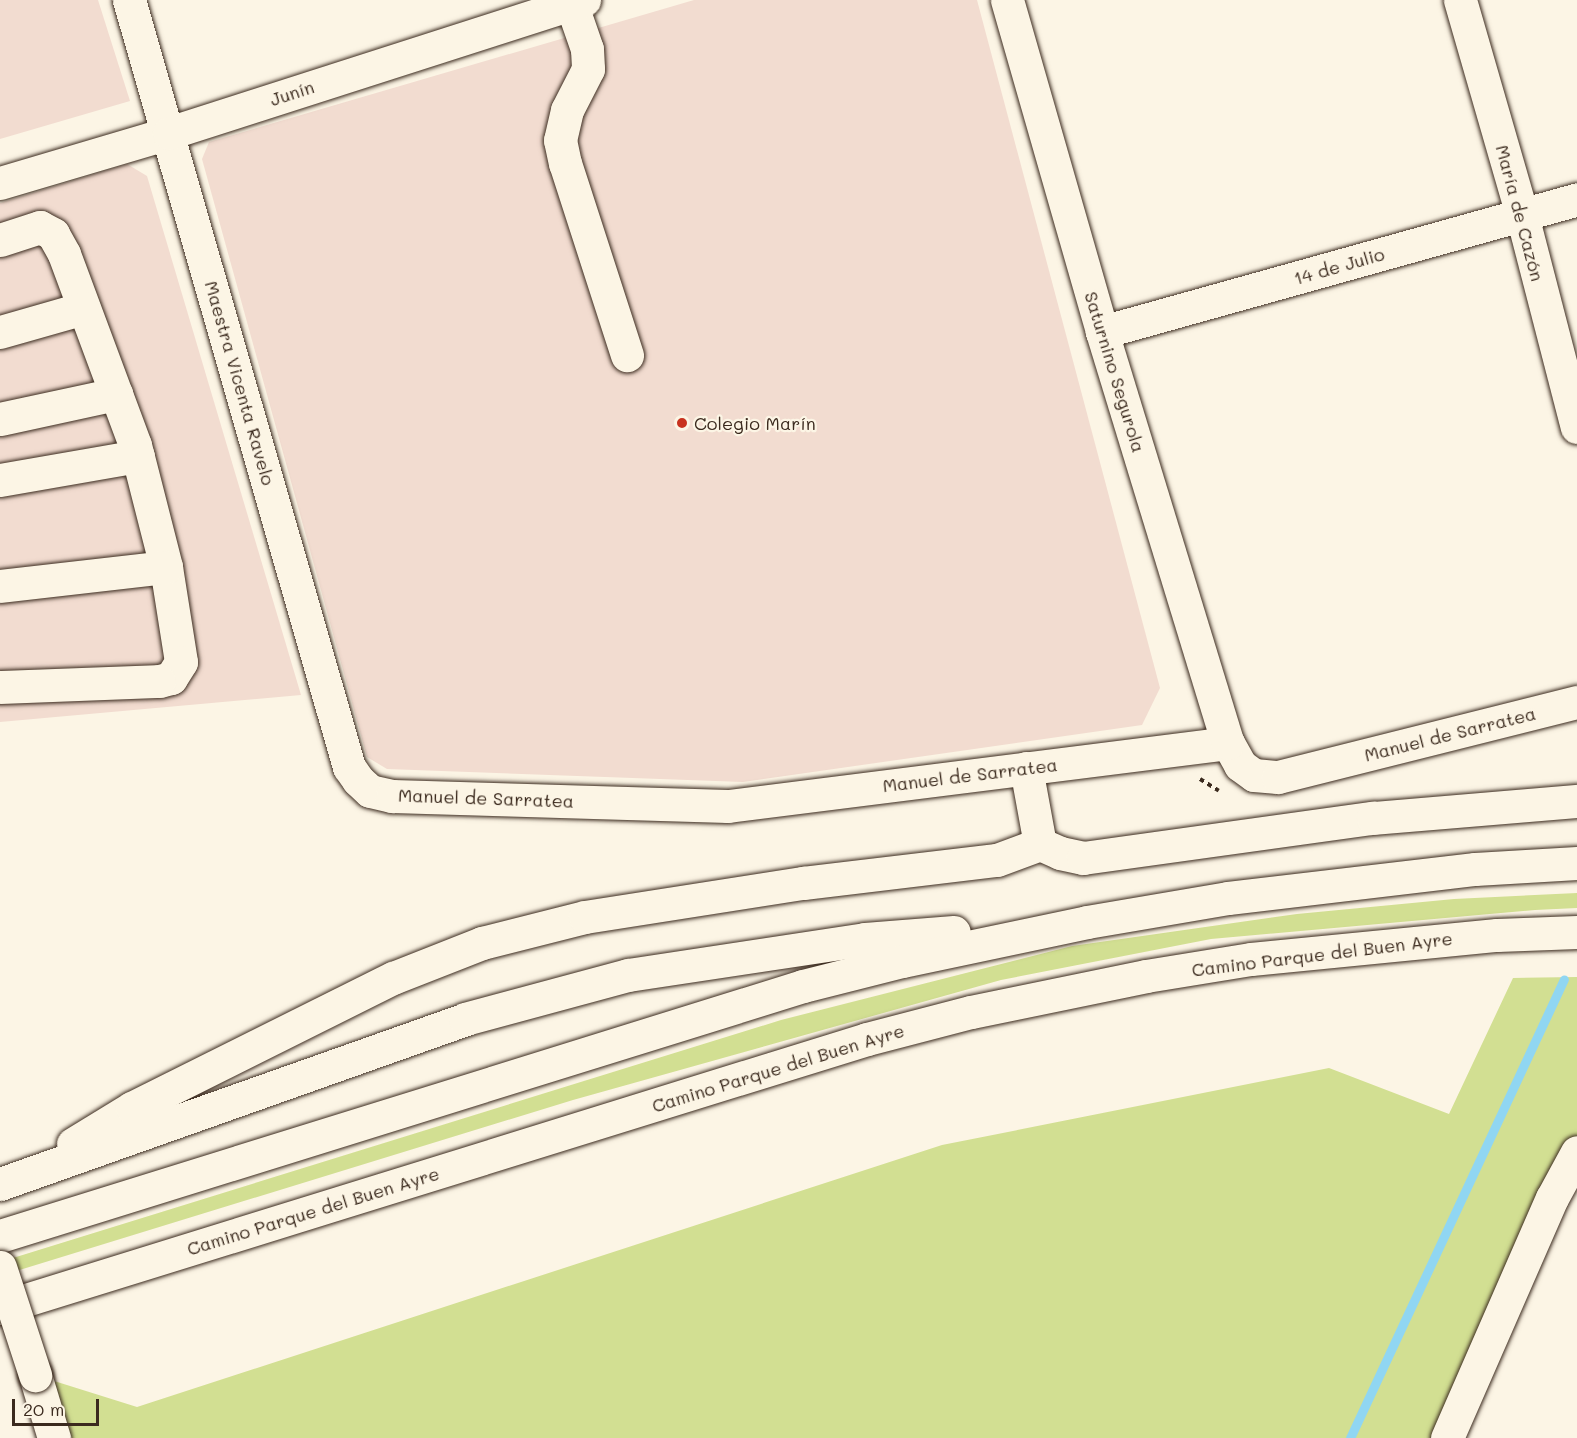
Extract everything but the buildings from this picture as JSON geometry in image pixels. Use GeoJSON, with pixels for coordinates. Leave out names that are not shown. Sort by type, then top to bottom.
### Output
{"type":"FeatureCollection","features":[{"type":"Feature","properties":{"kind":"main road","name":"Maestra Vicenta Ravelo"},"geometry":{"type":"LineString","coordinates":[[129,0],[349,767]]}},
{"type":"Feature","properties":{"kind":"main road","name":"Saturnino Segurola"},"geometry":{"type":"LineString","coordinates":[[1007,0],[1102,332],[1228,743]]}},
{"type":"Feature","properties":{"kind":"main road","name":"María de Cazón"},"geometry":{"type":"LineString","coordinates":[[1460,0],[1522,215],[1577,427]]}},
{"type":"Feature","properties":{"kind":"main road","name":"Junín"},"geometry":{"type":"LineString","coordinates":[[0,183],[169,133],[575,1]]}},
{"type":"Feature","properties":{"kind":"main road"},"geometry":{"type":"LineString","coordinates":[[575,1],[587,49],[588,69],[567,110],[560,140],[565,163],[627,355]]}},
{"type":"Feature","properties":{"kind":"main road","name":"14 de Julio"},"geometry":{"type":"LineString","coordinates":[[1102,332],[1577,199]]}},
{"type":"Feature","properties":{"kind":"main road"},"geometry":{"type":"LineString","coordinates":[[0,240],[40,227],[53,234],[64,254],[138,456],[166,567],[181,662],[171,678],[159,681],[0,687]]}},
{"type":"Feature","properties":{"kind":"main road"},"geometry":{"type":"LineString","coordinates":[[0,332],[84,308]]}},
{"type":"Feature","properties":{"kind":"main road"},"geometry":{"type":"LineString","coordinates":[[0,419],[116,394]]}},
{"type":"Feature","properties":{"kind":"main road"},"geometry":{"type":"LineString","coordinates":[[0,480],[138,456]]}},
{"type":"Feature","properties":{"kind":"main road"},"geometry":{"type":"LineString","coordinates":[[0,586],[166,567]]}},
{"type":"Feature","properties":{"kind":"main road","name":"Manuel de Sarratea"},"geometry":{"type":"LineString","coordinates":[[349,767],[370,791],[392,796],[728,806],[1228,743],[1240,765],[1254,775],[1278,777],[1577,702]]}},
{"type":"Feature","properties":{"kind":"main road"},"geometry":{"type":"LineString","coordinates":[[1026,768],[1040,844]]}},
{"type":"Feature","properties":{"kind":"main road"},"geometry":{"type":"LineString","coordinates":[[9,1181],[132,1108],[393,978],[482,943],[585,917],[803,883],[997,860],[1040,844],[1060,853],[1083,858],[1373,818],[1577,801]]}},
{"type":"Feature","properties":{"kind":"main road"},"geometry":{"type":"LineString","coordinates":[[0,1236],[803,986],[902,961],[1088,922],[1239,897],[1475,869],[1577,863]]}},
{"type":"Feature","properties":{"kind":"main road"},"geometry":{"type":"LineString","coordinates":[[9,1181],[465,1019],[628,975],[865,939],[1088,922]]}},
{"type":"Feature","properties":{"kind":"main road","name":"Camino Parque del Buen Ayre"},"geometry":{"type":"LineString","coordinates":[[0,1308],[867,1039],[971,1012],[1146,976],[1251,959],[1485,936],[1577,932]]}},
{"type":"Feature","properties":{"kind":"main road"},"geometry":{"type":"LineString","coordinates":[[1447,1438],[1552,1198],[1577,1152]]}},
{"type":"Feature","properties":{"kind":"main road"},"geometry":{"type":"LineString","coordinates":[[0,1267],[54,1438]]}},
{"type":"Feature","properties":{"kind":"shaded area"},"geometry":{"type":"Polygon","coordinates":[[[0,0],[98,0],[130,101],[0,139],[0,0]]]}},
{"type":"Feature","properties":{"kind":"shaded area","name":"Colegio Marín"},"geometry":{"type":"Polygon","coordinates":[[[694,0],[977,0],[1160,688],[1142,725],[743,782],[387,769],[367,757],[202,159],[209,142],[694,0]]]}},
{"type":"Feature","properties":{"kind":"shaded area"},"geometry":{"type":"Polygon","coordinates":[[[127,164],[147,176],[301,695],[0,722],[0,203],[127,164]]]}},
{"type":"Feature","properties":{"kind":"green space"},"geometry":{"type":"Polygon","coordinates":[[[1577,893],[1577,908],[1211,939],[1001,980],[573,1100],[0,1276],[0,1262],[781,1020],[1072,946],[1297,914],[1454,899],[1577,893]]]}},
{"type":"Feature","properties":{"kind":"green space"},"geometry":{"type":"Polygon","coordinates":[[[1577,977],[1577,1152],[1447,1438],[54,1438],[35,1375],[137,1407],[942,1145],[1329,1068],[1449,1114],[1513,978],[1577,977]]]}},
{"type":"Feature","properties":{"kind":"waterway"},"geometry":{"type":"LineString","coordinates":[[1350,1438],[1564,979]]}},
{"type":"Feature","properties":{"kind":"place","name":"Colegio Marín"},"geometry":{"type":"Point","coordinates":[682,423]}}]}
